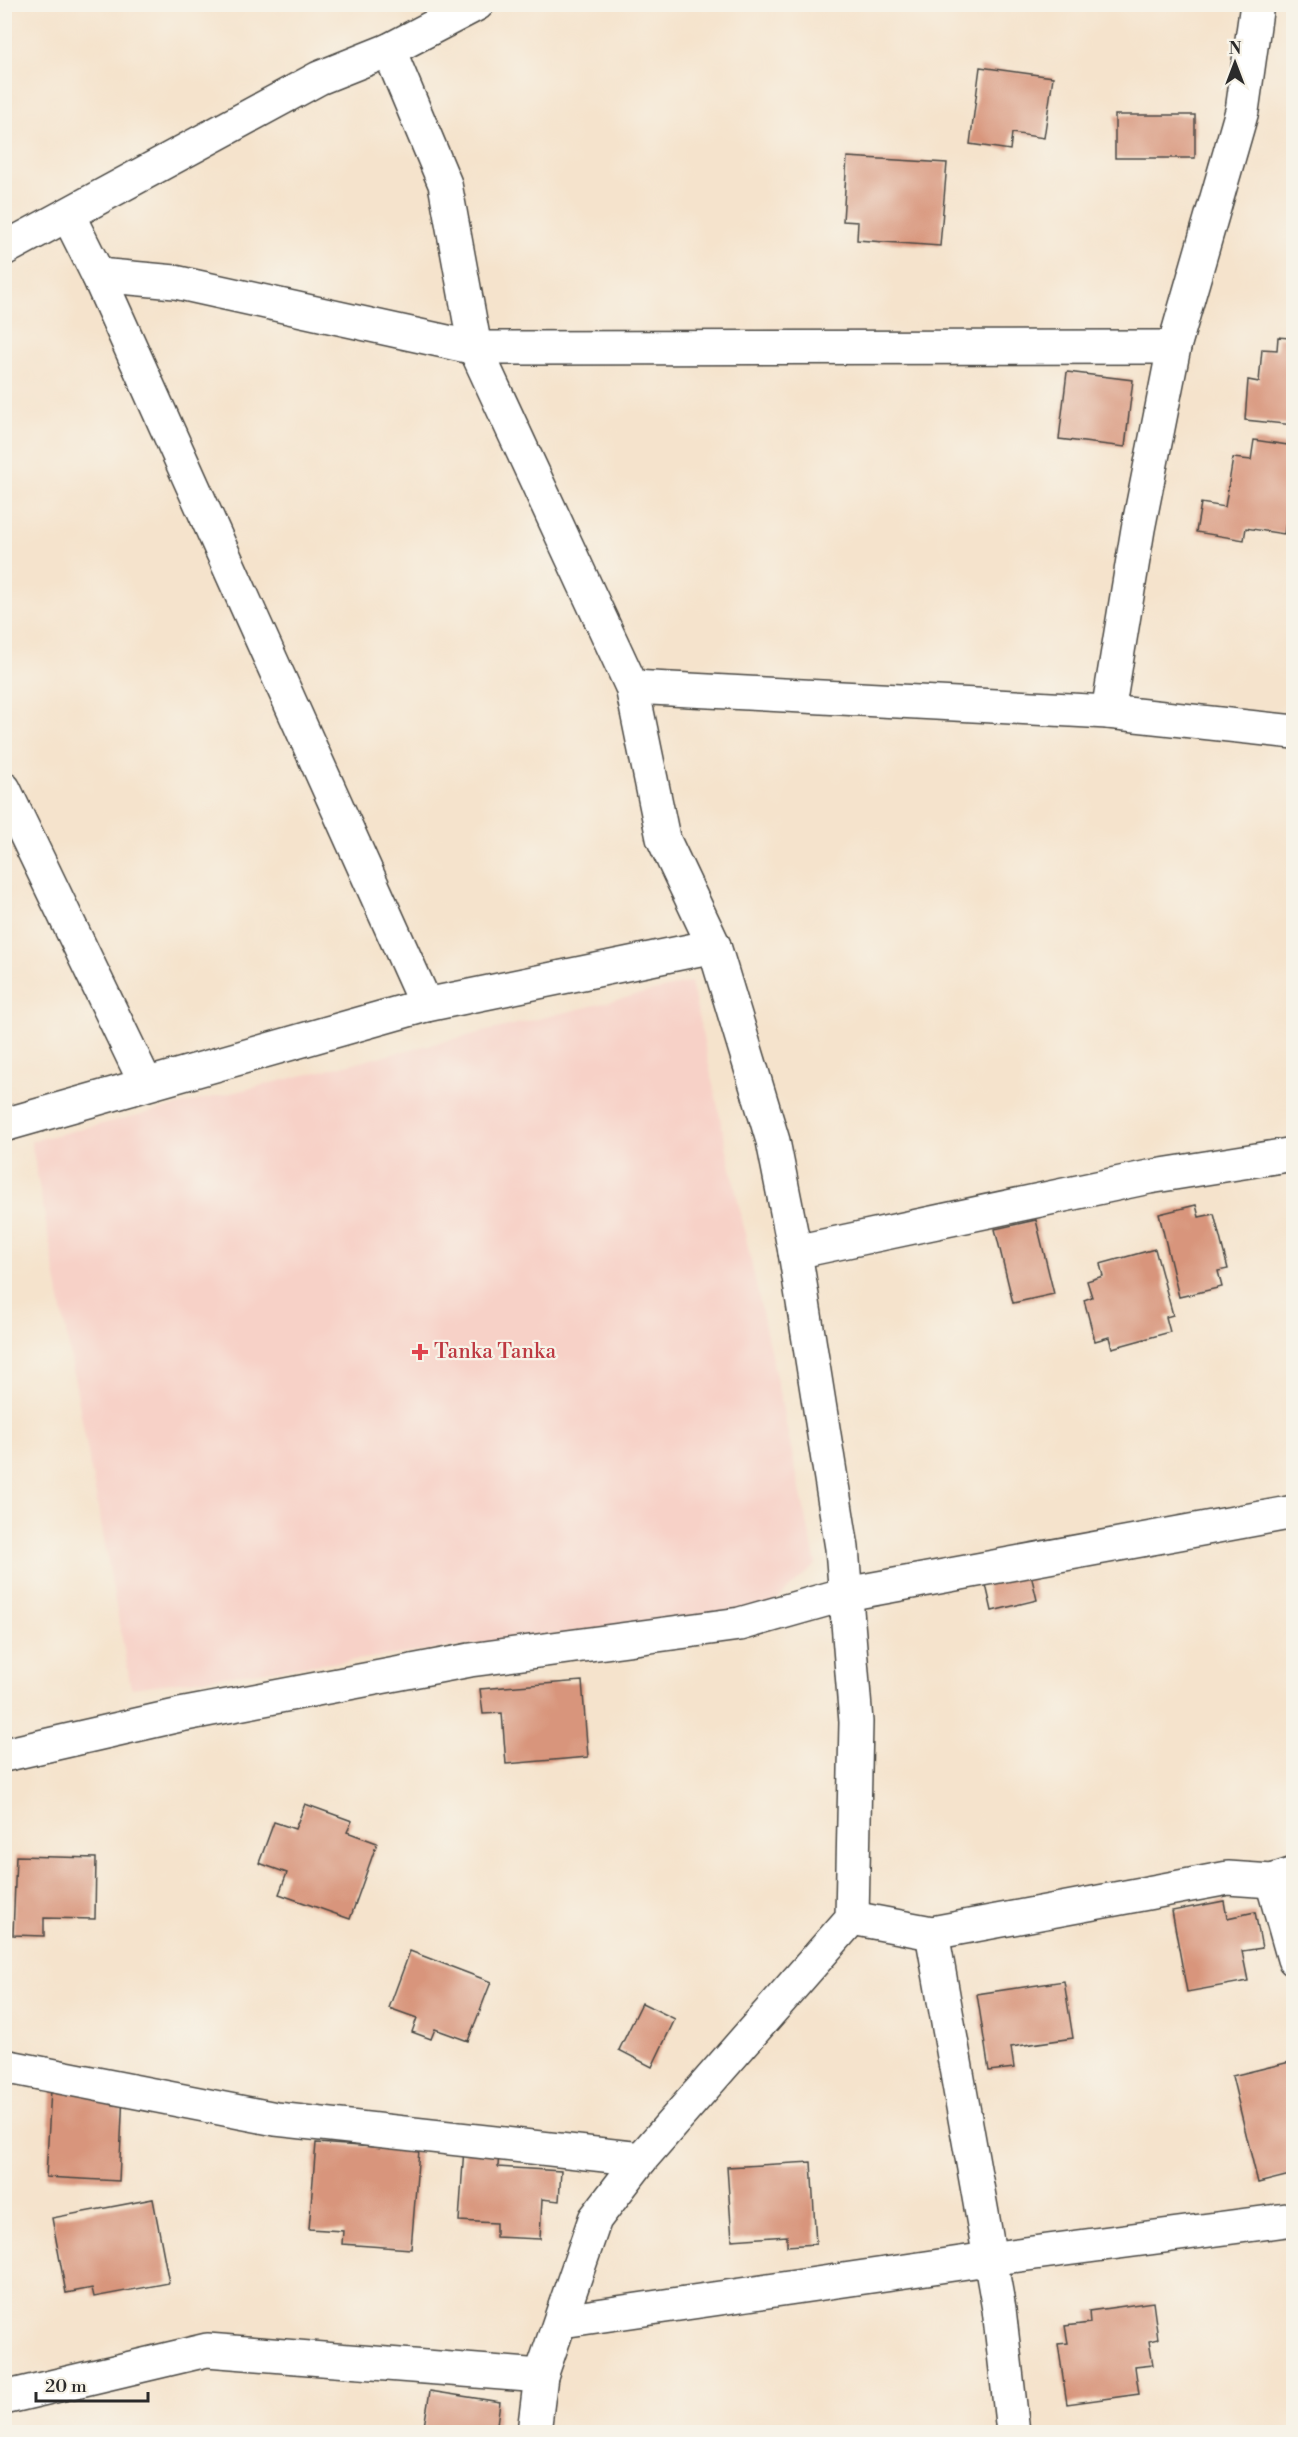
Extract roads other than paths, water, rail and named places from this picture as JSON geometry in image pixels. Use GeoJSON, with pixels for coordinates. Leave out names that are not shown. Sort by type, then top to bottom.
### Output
{"type":"FeatureCollection","features":[{"type":"Feature","properties":{"kind":"street"},"geometry":{"type":"LineString","coordinates":[[4,249],[319,78],[389,50],[477,4]]}},
{"type":"Feature","properties":{"kind":"street"},"geometry":{"type":"LineString","coordinates":[[1107,712],[1137,529],[1174,347],[1242,111],[1257,4]]}},
{"type":"Feature","properties":{"kind":"street"},"geometry":{"type":"LineString","coordinates":[[389,50],[445,184],[475,348],[632,687],[663,838],[714,946],[773,1141],[795,1252],[842,1548],[856,1722],[852,1918],[640,2159],[595,2219],[562,2321],[541,2376],[534,2433]]}},
{"type":"Feature","properties":{"kind":"street"},"geometry":{"type":"LineString","coordinates":[[68,215],[98,275],[426,1005]]}},
{"type":"Feature","properties":{"kind":"street"},"geometry":{"type":"LineString","coordinates":[[98,275],[176,282],[475,348],[1174,347]]}},
{"type":"Feature","properties":{"kind":"street"},"geometry":{"type":"LineString","coordinates":[[632,687],[1107,712],[1293,732]]}},
{"type":"Feature","properties":{"kind":"street"},"geometry":{"type":"LineString","coordinates":[[4,789],[146,1084]]}},
{"type":"Feature","properties":{"kind":"street"},"geometry":{"type":"LineString","coordinates":[[4,1125],[426,1005],[714,946]]}},
{"type":"Feature","properties":{"kind":"street"},"geometry":{"type":"LineString","coordinates":[[795,1252],[1149,1177],[1293,1154]]}},
{"type":"Feature","properties":{"kind":"street"},"geometry":{"type":"LineString","coordinates":[[4,1755],[180,1715],[470,1660],[740,1624],[846,1594],[1293,1512]]}},
{"type":"Feature","properties":{"kind":"street"},"geometry":{"type":"LineString","coordinates":[[852,1918],[932,1933],[1228,1878],[1282,1878],[1293,1959]]}},
{"type":"Feature","properties":{"kind":"street"},"geometry":{"type":"LineString","coordinates":[[932,1933],[988,2259],[999,2309],[1012,2433]]}},
{"type":"Feature","properties":{"kind":"street"},"geometry":{"type":"LineString","coordinates":[[4,2066],[276,2119],[640,2159]]}},
{"type":"Feature","properties":{"kind":"street"},"geometry":{"type":"LineString","coordinates":[[562,2321],[988,2259],[1293,2219]]}},
{"type":"Feature","properties":{"kind":"street"},"geometry":{"type":"LineString","coordinates":[[4,2398],[207,2350],[541,2376]]}},
{"type":"Feature","properties":{"kind":"place","name":"Tanka Tanka"},"geometry":{"type":"Point","coordinates":[420,1352]}}]}
